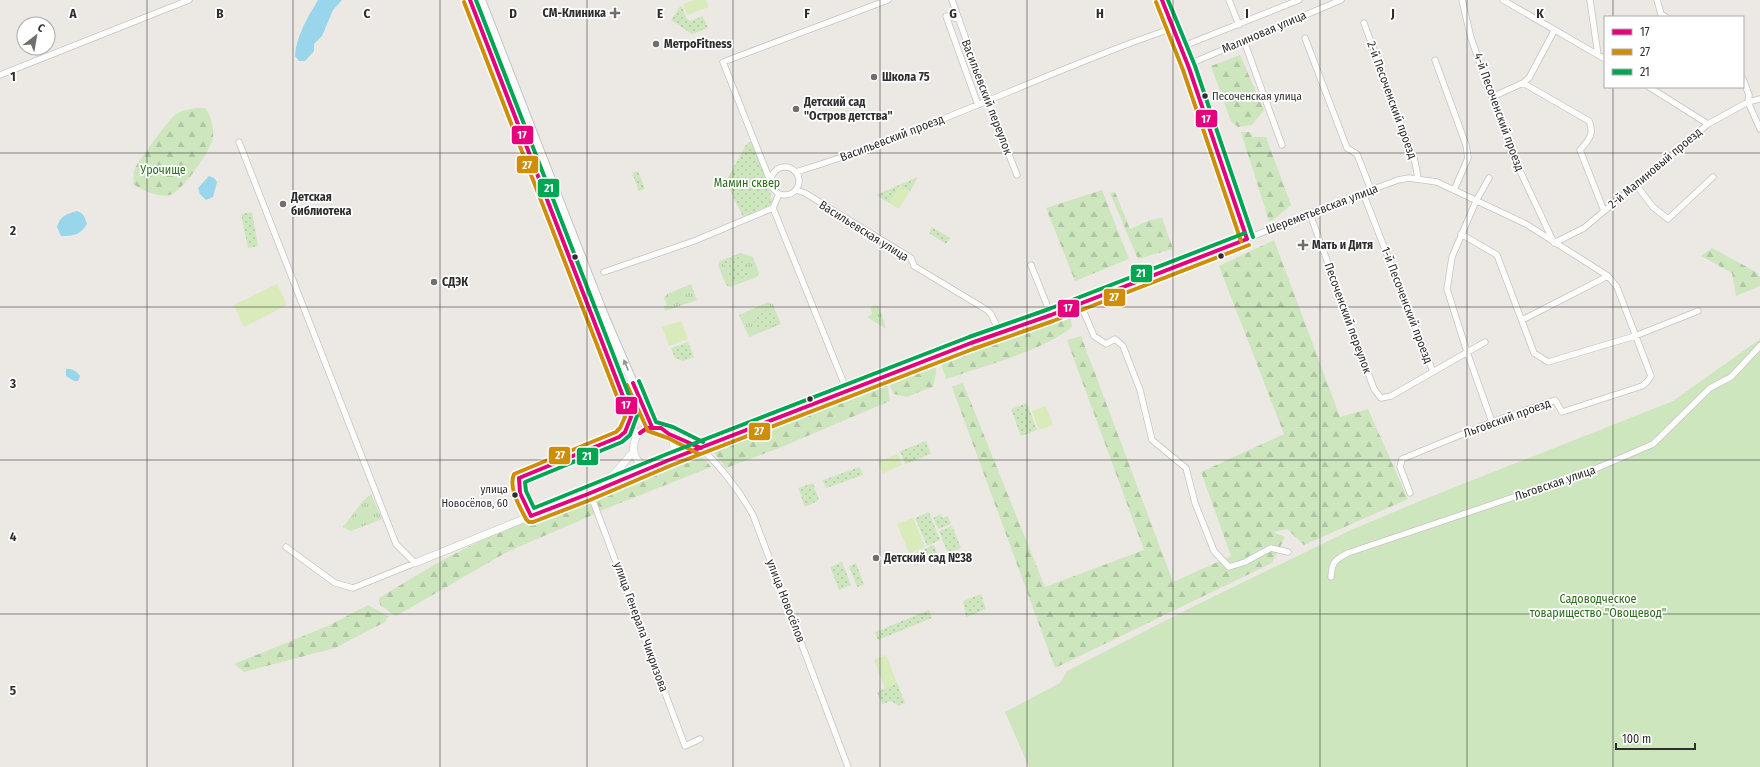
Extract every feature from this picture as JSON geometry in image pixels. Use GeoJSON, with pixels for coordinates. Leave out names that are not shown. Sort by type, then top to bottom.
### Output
{"type":"FeatureCollection","features":[{"type":"Feature","properties":{"kind":"main road"},"geometry":{"type":"LineString","coordinates":[[470,0],[528,148],[603,349],[627,406]]}},
{"type":"Feature","properties":{"kind":"main road"},"geometry":{"type":"LineString","coordinates":[[481,0],[603,313],[652,427]]}},
{"type":"Feature","properties":{"kind":"street"},"geometry":{"type":"LineString","coordinates":[[0,75],[189,0]]}},
{"type":"Feature","properties":{"kind":"street"},"geometry":{"type":"LineString","coordinates":[[771,183],[773,174],[779,168],[788,168],[796,172],[799,181],[796,190],[788,195],[779,194],[772,188],[723,62],[888,0]]}},
{"type":"Feature","properties":{"kind":"street","name":"Васильевский переулок"},"geometry":{"type":"LineString","coordinates":[[952,0],[988,101],[1017,175]]}},
{"type":"Feature","properties":{"kind":"street"},"geometry":{"type":"LineString","coordinates":[[1162,0],[1187,65],[1247,239]]}},
{"type":"Feature","properties":{"kind":"street"},"geometry":{"type":"LineString","coordinates":[[1229,0],[1239,25]]}},
{"type":"Feature","properties":{"kind":"street","name":"Малиновая улица"},"geometry":{"type":"LineString","coordinates":[[1180,47],[1239,25],[1299,0]]}},
{"type":"Feature","properties":{"kind":"street","name":"Малиновая улица"},"geometry":{"type":"LineString","coordinates":[[1187,65],[1341,0]]}},
{"type":"Feature","properties":{"kind":"street","name":"4-й Песоченский проезд"},"geometry":{"type":"LineString","coordinates":[[1462,0],[1471,38],[1512,154],[1554,243]]}},
{"type":"Feature","properties":{"kind":"street"},"geometry":{"type":"LineString","coordinates":[[1503,0],[1554,31],[1604,58]]}},
{"type":"Feature","properties":{"kind":"street"},"geometry":{"type":"LineString","coordinates":[[1590,0],[1598,55]]}},
{"type":"Feature","properties":{"kind":"street"},"geometry":{"type":"LineString","coordinates":[[1657,0],[1662,14],[1665,16]]}},
{"type":"Feature","properties":{"kind":"street"},"geometry":{"type":"LineString","coordinates":[[959,19],[946,16],[978,105]]}},
{"type":"Feature","properties":{"kind":"street","name":"2-й Песоченский проезд"},"geometry":{"type":"LineString","coordinates":[[1364,23],[1415,162],[1418,178]]}},
{"type":"Feature","properties":{"kind":"street","name":"Васильевский проезд"},"geometry":{"type":"LineString","coordinates":[[796,172],[850,156],[1105,52],[1173,28]]}},
{"type":"Feature","properties":{"kind":"street"},"geometry":{"type":"LineString","coordinates":[[1492,97],[1523,83],[1531,75],[1554,31]]}},
{"type":"Feature","properties":{"kind":"street"},"geometry":{"type":"LineString","coordinates":[[1304,38],[1347,148],[1357,154],[1372,190]]}},
{"type":"Feature","properties":{"kind":"street"},"geometry":{"type":"LineString","coordinates":[[1244,41],[1282,145]]}},
{"type":"Feature","properties":{"kind":"street"},"geometry":{"type":"LineString","coordinates":[[1435,60],[1466,145],[1468,158],[1454,190]]}},
{"type":"Feature","properties":{"kind":"street"},"geometry":{"type":"LineString","coordinates":[[1744,82],[1749,95],[1748,102],[1760,129]]}},
{"type":"Feature","properties":{"kind":"street"},"geometry":{"type":"LineString","coordinates":[[1523,83],[1589,121],[1592,127],[1591,138],[1580,150],[1604,211]]}},
{"type":"Feature","properties":{"kind":"street"},"geometry":{"type":"LineString","coordinates":[[1651,88],[1708,124]]}},
{"type":"Feature","properties":{"kind":"street","name":"2-й Малиновый проезд"},"geometry":{"type":"LineString","coordinates":[[1554,243],[1584,228],[1637,186],[1708,124],[1748,102],[1760,98]]}},
{"type":"Feature","properties":{"kind":"street"},"geometry":{"type":"LineString","coordinates":[[239,142],[396,544],[415,563]]}},
{"type":"Feature","properties":{"kind":"street"},"geometry":{"type":"LineString","coordinates":[[1637,186],[1653,207],[1668,219],[1713,177]]}},
{"type":"Feature","properties":{"kind":"street","name":"Шереметьевская улица"},"geometry":{"type":"LineString","coordinates":[[669,460],[1000,333],[1051,316],[1080,303],[1363,193],[1398,180],[1418,178],[1437,182],[1526,224],[1608,276],[1617,287],[1650,376]]}},
{"type":"Feature","properties":{"kind":"street"},"geometry":{"type":"LineString","coordinates":[[1489,178],[1476,200],[1452,257],[1447,289],[1467,352],[1492,422]]}},
{"type":"Feature","properties":{"kind":"street","name":"Васильевская улица"},"geometry":{"type":"LineString","coordinates":[[796,190],[804,193],[912,258],[914,266],[987,310],[991,314],[1000,333]]}},
{"type":"Feature","properties":{"kind":"street","name":"1-й Песоченский проезд"},"geometry":{"type":"LineString","coordinates":[[1363,193],[1433,372]]}},
{"type":"Feature","properties":{"kind":"street"},"geometry":{"type":"LineString","coordinates":[[604,272],[694,240],[773,208],[779,194]]}},
{"type":"Feature","properties":{"kind":"street"},"geometry":{"type":"LineString","coordinates":[[773,208],[847,391]]}},
{"type":"Feature","properties":{"kind":"street","name":"Песоченский переулок"},"geometry":{"type":"LineString","coordinates":[[1310,214],[1374,390],[1381,398],[1392,396],[1433,372]]}},
{"type":"Feature","properties":{"kind":"street"},"geometry":{"type":"LineString","coordinates":[[1461,234],[1497,254],[1534,353],[1548,362],[1635,336],[1698,311]]}},
{"type":"Feature","properties":{"kind":"street"},"geometry":{"type":"LineString","coordinates":[[1031,265],[1051,316]]}},
{"type":"Feature","properties":{"kind":"street"},"geometry":{"type":"LineString","coordinates":[[1522,320],[1608,276]]}},
{"type":"Feature","properties":{"kind":"street"},"geometry":{"type":"LineString","coordinates":[[1080,303],[1094,336],[1106,344],[1115,339],[1123,346],[1140,390],[1152,440],[1186,468],[1195,503],[1214,551],[1229,568],[1245,562],[1271,548],[1288,552]]}},
{"type":"Feature","properties":{"kind":"street"},"geometry":{"type":"LineString","coordinates":[[1433,372],[1485,342]]}},
{"type":"Feature","properties":{"kind":"street","name":"Льговская улица"},"geometry":{"type":"LineString","coordinates":[[1331,577],[1332,565],[1337,559],[1348,552],[1588,472],[1653,444],[1710,388],[1731,377],[1760,346]]}},
{"type":"Feature","properties":{"kind":"street","name":"Льговский проезд"},"geometry":{"type":"LineString","coordinates":[[1410,493],[1400,468],[1402,459],[1492,422],[1554,400],[1562,412],[1642,386],[1647,382],[1650,376]]}},
{"type":"Feature","properties":{"kind":"street"},"geometry":{"type":"LineString","coordinates":[[590,493],[614,474],[634,451],[636,438],[627,406]]}},
{"type":"Feature","properties":{"kind":"street"},"geometry":{"type":"LineString","coordinates":[[532,516],[520,493],[519,478],[619,437],[625,432],[631,418]]}},
{"type":"Feature","properties":{"kind":"street"},"geometry":{"type":"LineString","coordinates":[[636,438],[640,432],[652,427],[661,428],[669,434],[701,448]]}},
{"type":"Feature","properties":{"kind":"street"},"geometry":{"type":"LineString","coordinates":[[286,547],[336,583],[353,588],[590,493],[602,490],[652,467],[658,466],[669,460],[674,449],[669,434]]}},
{"type":"Feature","properties":{"kind":"street"},"geometry":{"type":"LineString","coordinates":[[619,437],[636,438]]}},
{"type":"Feature","properties":{"kind":"street","name":"улица Новосёлов"},"geometry":{"type":"LineString","coordinates":[[701,448],[728,477],[740,493],[753,515],[848,767]]}},
{"type":"Feature","properties":{"kind":"street"},"geometry":{"type":"LineString","coordinates":[[634,451],[640,462],[652,467]]}},
{"type":"Feature","properties":{"kind":"street","name":"улица Генерала Чикризова"},"geometry":{"type":"LineString","coordinates":[[590,493],[685,746],[700,740]]}},
{"type":"Feature","properties":{"kind":"green space"},"geometry":{"type":"Polygon","coordinates":[[[695,0],[706,0],[709,7],[687,15],[683,4],[695,0]]]}},
{"type":"Feature","properties":{"kind":"green space"},"geometry":{"type":"Polygon","coordinates":[[[681,5],[687,19],[690,21],[703,16],[708,28],[692,34],[671,20],[681,5]]]}},
{"type":"Feature","properties":{"kind":"green space"},"geometry":{"type":"Polygon","coordinates":[[[1240,55],[1264,110],[1252,125],[1238,127],[1231,121],[1211,66],[1240,55]]]}},
{"type":"Feature","properties":{"kind":"green space","name":"Урочище"},"geometry":{"type":"Polygon","coordinates":[[[197,108],[205,108],[207,111],[212,126],[213,137],[208,151],[189,178],[175,192],[165,196],[151,193],[133,184],[134,172],[137,165],[167,123],[176,114],[197,108]]]}},
{"type":"Feature","properties":{"kind":"green space"},"geometry":{"type":"Polygon","coordinates":[[[1241,132],[1250,132],[1253,137],[1266,137],[1291,205],[1273,220],[1269,221],[1241,132]]]}},
{"type":"Feature","properties":{"kind":"green space","name":"Мамин сквер"},"geometry":{"type":"Polygon","coordinates":[[[749,142],[752,143],[768,184],[772,201],[770,205],[743,217],[726,181],[749,142]]]}},
{"type":"Feature","properties":{"kind":"green space"},"geometry":{"type":"Polygon","coordinates":[[[638,171],[645,189],[639,191],[632,173],[638,171]]]}},
{"type":"Feature","properties":{"kind":"green space"},"geometry":{"type":"Polygon","coordinates":[[[918,177],[910,191],[900,186],[889,203],[876,195],[918,177]]]}},
{"type":"Feature","properties":{"kind":"green space"},"geometry":{"type":"Polygon","coordinates":[[[900,185],[910,191],[899,209],[889,203],[900,185]]]}},
{"type":"Feature","properties":{"kind":"green space"},"geometry":{"type":"Polygon","coordinates":[[[1102,190],[1129,259],[1075,281],[1046,208],[1102,190]]]}},
{"type":"Feature","properties":{"kind":"green space"},"geometry":{"type":"Polygon","coordinates":[[[1115,192],[1130,229],[1150,220],[1162,218],[1173,249],[1138,259],[1110,193],[1115,192]]]}},
{"type":"Feature","properties":{"kind":"green space"},"geometry":{"type":"Polygon","coordinates":[[[252,212],[258,246],[248,248],[241,214],[252,212]]]}},
{"type":"Feature","properties":{"kind":"green space"},"geometry":{"type":"Polygon","coordinates":[[[932,227],[950,238],[946,244],[929,233],[932,227]]]}},
{"type":"Feature","properties":{"kind":"green space"},"geometry":{"type":"Polygon","coordinates":[[[1274,240],[1340,417],[1368,409],[1408,499],[1304,545],[1287,529],[1273,532],[1285,537],[1272,563],[1055,668],[952,387],[963,383],[1045,587],[1144,550],[1067,340],[1081,336],[1173,582],[1231,556],[1201,472],[1284,434],[1219,266],[1274,240]]]}},
{"type":"Feature","properties":{"kind":"green space"},"geometry":{"type":"Polygon","coordinates":[[[1712,248],[1756,272],[1760,277],[1760,286],[1736,296],[1732,273],[1701,256],[1712,248]]]}},
{"type":"Feature","properties":{"kind":"green space"},"geometry":{"type":"Polygon","coordinates":[[[741,253],[753,257],[759,273],[757,277],[730,287],[726,285],[718,265],[720,261],[741,253]]]}},
{"type":"Feature","properties":{"kind":"green space"},"geometry":{"type":"Polygon","coordinates":[[[741,254],[750,275],[732,282],[723,261],[741,254]]]}},
{"type":"Feature","properties":{"kind":"green space"},"geometry":{"type":"Polygon","coordinates":[[[277,284],[286,303],[285,306],[244,327],[234,305],[277,284]]]}},
{"type":"Feature","properties":{"kind":"green space"},"geometry":{"type":"Polygon","coordinates":[[[691,284],[697,300],[665,311],[664,307],[667,305],[664,298],[667,294],[691,284]]]}},
{"type":"Feature","properties":{"kind":"green space"},"geometry":{"type":"Polygon","coordinates":[[[768,302],[773,304],[781,324],[749,337],[739,315],[768,302]]]}},
{"type":"Feature","properties":{"kind":"green space"},"geometry":{"type":"Polygon","coordinates":[[[877,305],[886,329],[867,317],[872,314],[872,306],[877,305]]]}},
{"type":"Feature","properties":{"kind":"green space"},"geometry":{"type":"Polygon","coordinates":[[[772,308],[778,323],[758,331],[752,316],[772,308]]]}},
{"type":"Feature","properties":{"kind":"green space"},"geometry":{"type":"Polygon","coordinates":[[[1070,310],[1072,327],[1060,336],[1029,351],[946,379],[940,361],[1070,310]]]}},
{"type":"Feature","properties":{"kind":"green space"},"geometry":{"type":"Polygon","coordinates":[[[681,321],[688,339],[669,346],[662,327],[681,321]]]}},
{"type":"Feature","properties":{"kind":"green space","name":"Садоводческое товарищество \"Овощевод\""},"geometry":{"type":"Polygon","coordinates":[[[1760,339],[1760,767],[1029,767],[1005,712],[1060,683],[1067,671],[1190,608],[1351,530],[1425,499],[1673,401],[1760,339]]]}},
{"type":"Feature","properties":{"kind":"green space"},"geometry":{"type":"Polygon","coordinates":[[[688,342],[694,357],[683,361],[675,358],[671,348],[688,342]]]}},
{"type":"Feature","properties":{"kind":"green space"},"geometry":{"type":"Polygon","coordinates":[[[935,363],[936,373],[933,387],[906,397],[894,394],[888,382],[935,363]]]}},
{"type":"Feature","properties":{"kind":"green space"},"geometry":{"type":"Polygon","coordinates":[[[885,383],[888,388],[890,401],[779,448],[726,468],[712,450],[885,383]]]}},
{"type":"Feature","properties":{"kind":"green space"},"geometry":{"type":"Polygon","coordinates":[[[1027,403],[1037,430],[1021,436],[1011,409],[1027,403]]]}},
{"type":"Feature","properties":{"kind":"green space"},"geometry":{"type":"Polygon","coordinates":[[[1046,406],[1053,425],[1039,430],[1032,411],[1046,406]]]}},
{"type":"Feature","properties":{"kind":"green space"},"geometry":{"type":"Polygon","coordinates":[[[926,441],[931,454],[905,464],[900,451],[926,441]]]}},
{"type":"Feature","properties":{"kind":"green space"},"geometry":{"type":"Polygon","coordinates":[[[700,454],[711,467],[600,511],[594,494],[700,454]]]}},
{"type":"Feature","properties":{"kind":"green space"},"geometry":{"type":"Polygon","coordinates":[[[898,454],[902,465],[883,473],[878,462],[898,454]]]}},
{"type":"Feature","properties":{"kind":"green space"},"geometry":{"type":"Polygon","coordinates":[[[860,467],[863,475],[826,488],[823,480],[860,467]]]}},
{"type":"Feature","properties":{"kind":"green space"},"geometry":{"type":"Polygon","coordinates":[[[813,483],[819,500],[805,507],[798,488],[813,483]]]}},
{"type":"Feature","properties":{"kind":"green space"},"geometry":{"type":"Polygon","coordinates":[[[371,494],[382,519],[351,531],[343,527],[363,501],[371,494]]]}},
{"type":"Feature","properties":{"kind":"green space"},"geometry":{"type":"Polygon","coordinates":[[[588,496],[595,514],[507,552],[396,616],[380,605],[379,598],[434,565],[483,539],[588,496]]]}},
{"type":"Feature","properties":{"kind":"green space"},"geometry":{"type":"Polygon","coordinates":[[[929,512],[940,540],[927,546],[915,518],[929,512]]]}},
{"type":"Feature","properties":{"kind":"green space"},"geometry":{"type":"Polygon","coordinates":[[[941,514],[942,518],[948,516],[951,524],[938,529],[933,518],[941,514]]]}},
{"type":"Feature","properties":{"kind":"green space"},"geometry":{"type":"Polygon","coordinates":[[[913,518],[925,547],[909,553],[897,524],[913,518]]]}},
{"type":"Feature","properties":{"kind":"green space"},"geometry":{"type":"Polygon","coordinates":[[[952,526],[961,548],[948,554],[939,531],[952,526]]]}},
{"type":"Feature","properties":{"kind":"green space"},"geometry":{"type":"Polygon","coordinates":[[[934,545],[938,556],[915,566],[910,555],[934,545]]]}},
{"type":"Feature","properties":{"kind":"green space"},"geometry":{"type":"Polygon","coordinates":[[[842,562],[851,585],[839,590],[830,567],[842,562]]]}},
{"type":"Feature","properties":{"kind":"green space"},"geometry":{"type":"Polygon","coordinates":[[[856,563],[864,585],[857,587],[849,566],[856,563]]]}},
{"type":"Feature","properties":{"kind":"green space"},"geometry":{"type":"Polygon","coordinates":[[[981,594],[986,609],[966,617],[963,601],[981,594]]]}},
{"type":"Feature","properties":{"kind":"green space"},"geometry":{"type":"Polygon","coordinates":[[[368,605],[388,616],[385,622],[335,648],[244,672],[234,664],[328,626],[368,605]]]}},
{"type":"Feature","properties":{"kind":"green space"},"geometry":{"type":"Polygon","coordinates":[[[929,610],[932,618],[878,640],[875,632],[929,610]]]}},
{"type":"Feature","properties":{"kind":"green space"},"geometry":{"type":"Polygon","coordinates":[[[886,655],[897,683],[885,688],[874,660],[886,655]]]}},
{"type":"Feature","properties":{"kind":"green space"},"geometry":{"type":"Polygon","coordinates":[[[897,683],[905,703],[899,706],[891,701],[882,704],[877,692],[897,683]]]}},
{"type":"Feature","properties":{"kind":"water"},"geometry":{"type":"Polygon","coordinates":[[[318,0],[342,0],[333,10],[322,36],[314,44],[314,51],[305,61],[299,61],[295,56],[298,41],[303,27],[318,0]]]}},
{"type":"Feature","properties":{"kind":"water"},"geometry":{"type":"Polygon","coordinates":[[[209,176],[214,178],[217,182],[213,197],[206,200],[200,194],[198,188],[209,176]]]}},
{"type":"Feature","properties":{"kind":"water"},"geometry":{"type":"Polygon","coordinates":[[[77,211],[83,214],[87,224],[79,233],[70,236],[61,236],[57,227],[60,220],[67,214],[77,211]]]}},
{"type":"Feature","properties":{"kind":"water"},"geometry":{"type":"Polygon","coordinates":[[[66,369],[72,370],[80,376],[78,381],[74,381],[66,376],[66,369]]]}},
{"type":"Feature","properties":{"kind":"transit line","name":"17"},"geometry":{"type":"LineString","coordinates":[[470,0],[631,417],[625,432],[619,437],[519,478]]}},
{"type":"Feature","properties":{"kind":"transit line","name":"21"},"geometry":{"type":"LineString","coordinates":[[476,0],[637,416],[630,435],[622,442],[525,482],[526,491],[534,508],[667,454],[969,337],[1049,309],[1245,233]]}},
{"type":"Feature","properties":{"kind":"transit line","name":"17"},"geometry":{"type":"LineString","coordinates":[[1162,0],[1189,68],[1247,239]]}},
{"type":"Feature","properties":{"kind":"transit line","name":"21"},"geometry":{"type":"LineString","coordinates":[[1168,0],[1195,66],[1253,237]]}},
{"type":"Feature","properties":{"kind":"transit line","name":"27"},"geometry":{"type":"LineString","coordinates":[[464,2],[625,417],[620,428],[616,432],[514,474],[512,485],[521,509],[529,522],[533,522],[590,500],[672,465],[973,349],[1053,321],[1249,245]]}},
{"type":"Feature","properties":{"kind":"transit line","name":"27"},"geometry":{"type":"LineString","coordinates":[[1156,2],[1183,70],[1241,241]]}},
{"type":"Feature","properties":{"kind":"transit line","name":"17"},"geometry":{"type":"LineString","coordinates":[[531,516],[669,460],[971,343],[1051,315],[1247,239]]}},
{"type":"Feature","properties":{"kind":"transit line","name":"21"},"geometry":{"type":"LineString","coordinates":[[639,381],[656,422],[673,427],[703,442]]}},
{"type":"Feature","properties":{"kind":"transit line","name":"17"},"geometry":{"type":"LineString","coordinates":[[633,383],[652,427]]}},
{"type":"Feature","properties":{"kind":"transit line","name":"27"},"geometry":{"type":"LineString","coordinates":[[627,385],[648,431],[668,438],[699,454]]}},
{"type":"Feature","properties":{"kind":"transit line","name":"17"},"geometry":{"type":"LineString","coordinates":[[640,433],[647,428],[661,428],[669,434],[701,448]]}},
{"type":"Feature","properties":{"kind":"transit line","name":"17"},"geometry":{"type":"LineString","coordinates":[[519,478],[520,493],[531,516]]}},
{"type":"Feature","properties":{"kind":"place","name":"СМ-Клиника"},"geometry":{"type":"Point","coordinates":[615,13]}},
{"type":"Feature","properties":{"kind":"place","name":"МетроFitness"},"geometry":{"type":"Point","coordinates":[656,44]}},
{"type":"Feature","properties":{"kind":"place","name":"Школа 75"},"geometry":{"type":"Point","coordinates":[874,77]}},
{"type":"Feature","properties":{"kind":"place","name":"Песоченская улица"},"geometry":{"type":"Point","coordinates":[1205,96]}},
{"type":"Feature","properties":{"kind":"place","name":"Детский сад \"Остров детства\""},"geometry":{"type":"Point","coordinates":[796,109]}},
{"type":"Feature","properties":{"kind":"place","name":"Детская библиотека"},"geometry":{"type":"Point","coordinates":[283,204]}},
{"type":"Feature","properties":{"kind":"place","name":"Мать и Дитя"},"geometry":{"type":"Point","coordinates":[1303,245]}},
{"type":"Feature","properties":{"kind":"place","name":"СДЭК"},"geometry":{"type":"Point","coordinates":[434,282]}},
{"type":"Feature","properties":{"kind":"place","name":"улица Новосёлов, 60"},"geometry":{"type":"Point","coordinates":[515,495]}},
{"type":"Feature","properties":{"kind":"place","name":"Детский сад №38"},"geometry":{"type":"Point","coordinates":[876,558]}}]}
